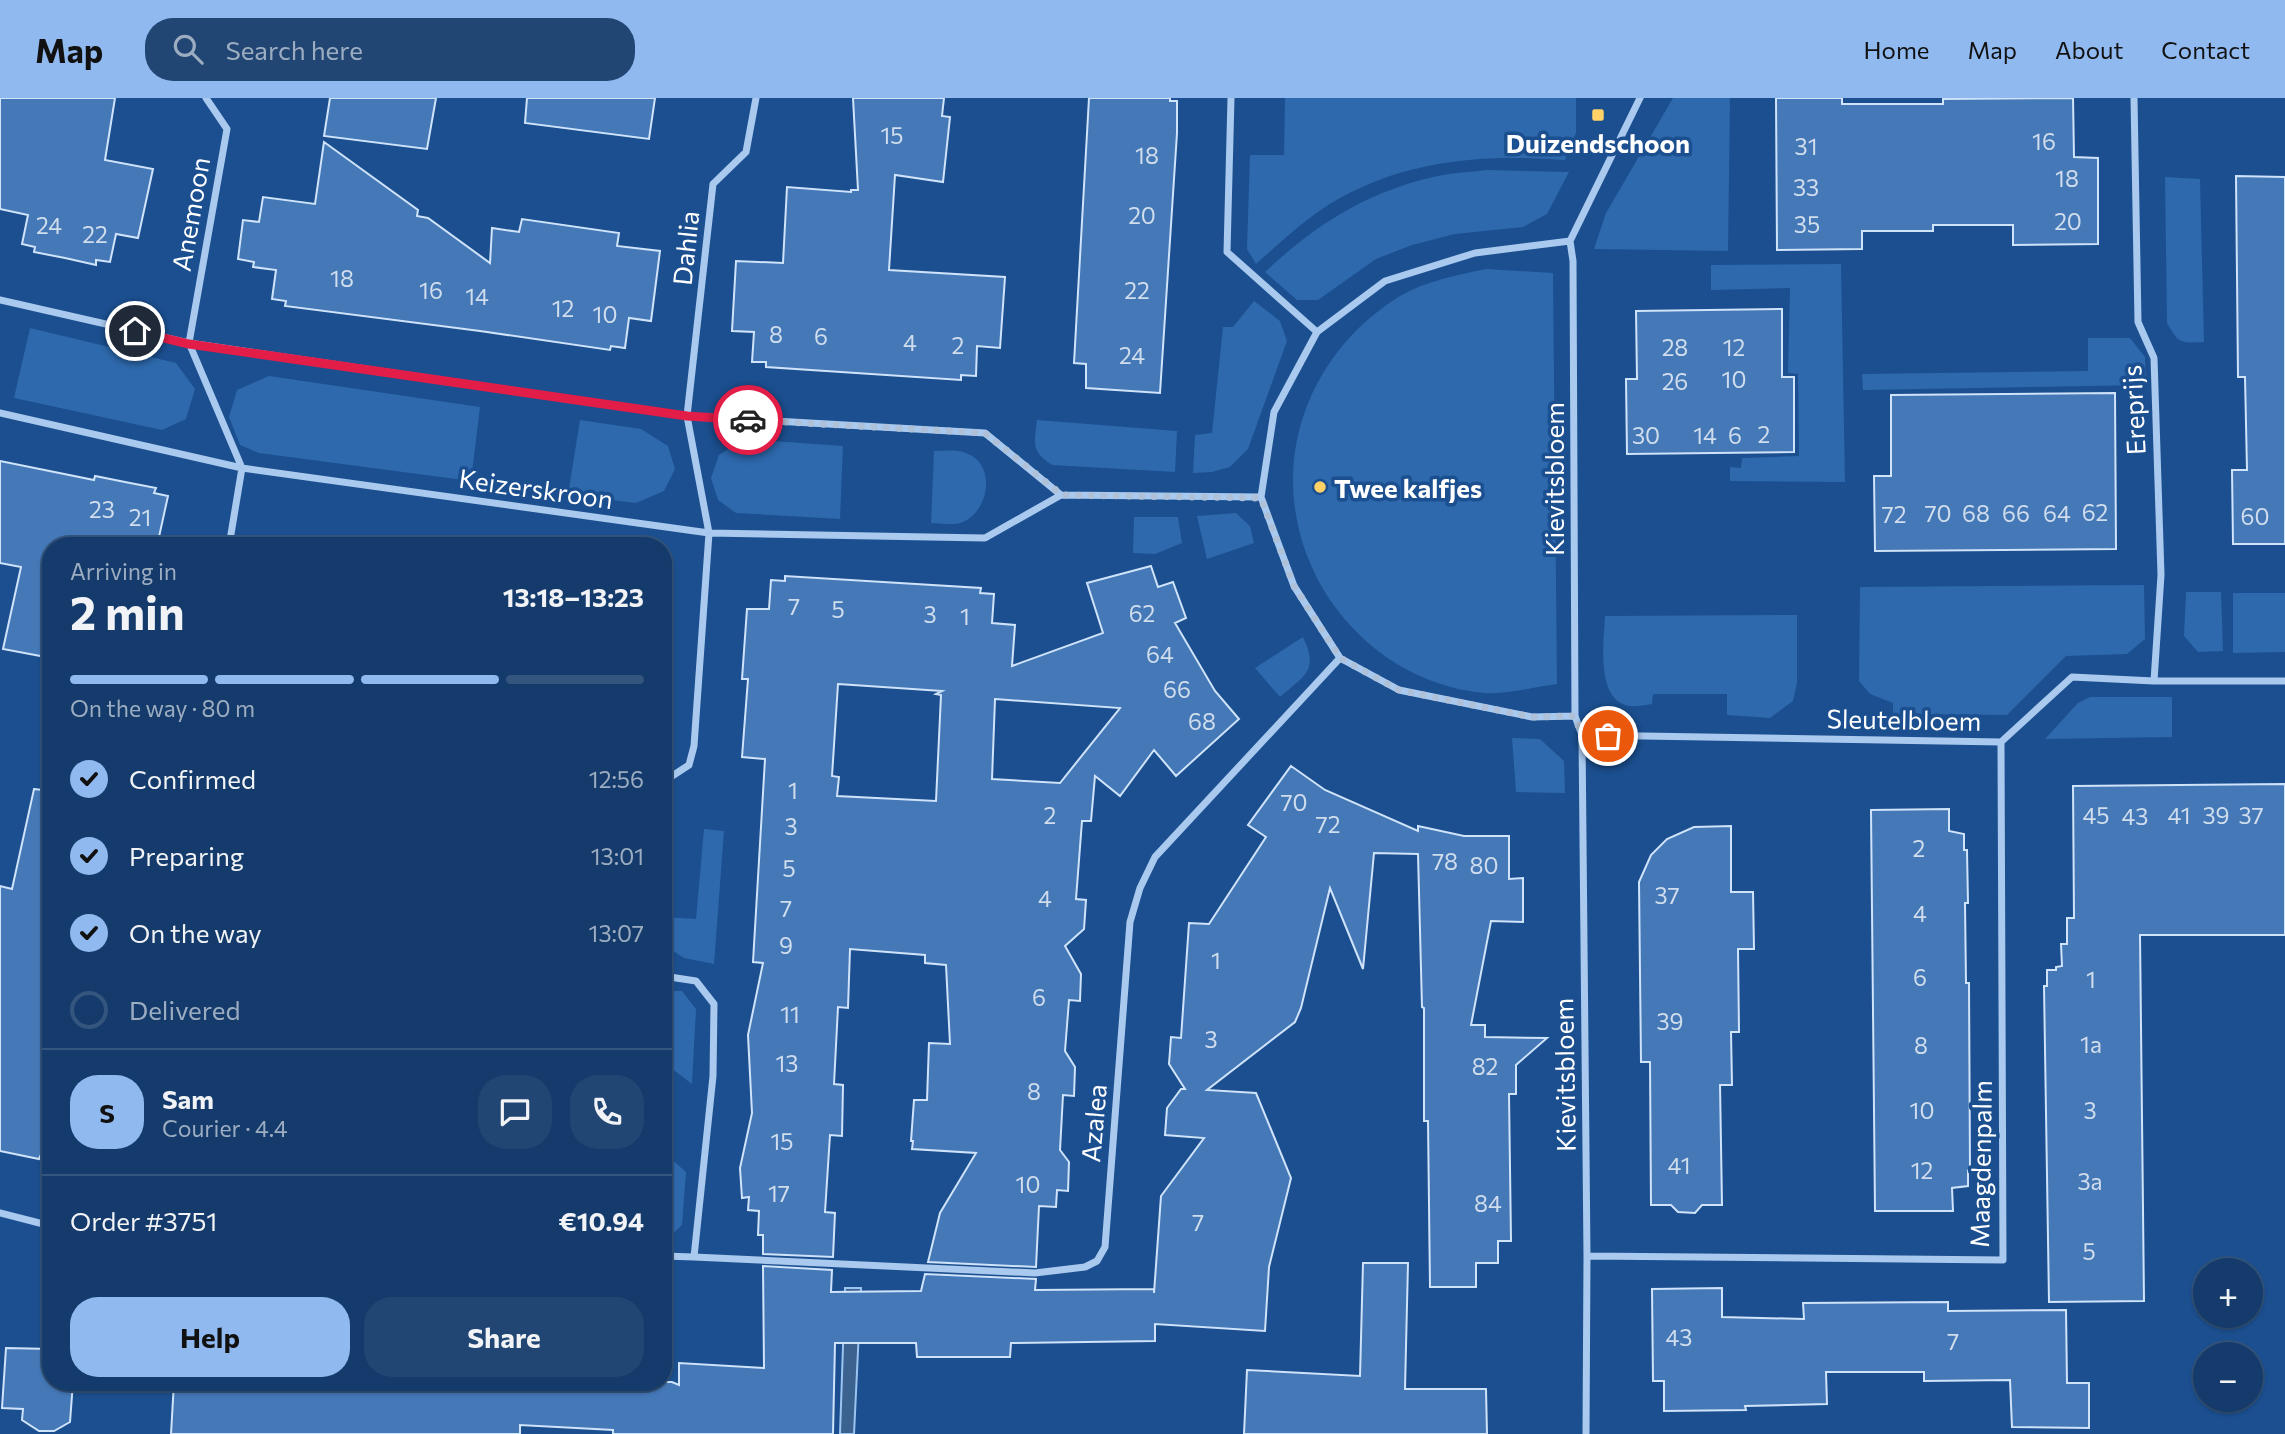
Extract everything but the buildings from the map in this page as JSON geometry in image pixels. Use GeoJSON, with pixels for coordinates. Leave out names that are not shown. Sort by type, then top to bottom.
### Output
{"type":"FeatureCollection","features":[{"type":"Feature","properties":{"kind":"street","name":"Anemoon"},"geometry":{"type":"LineString","coordinates":[[189,344],[227,129],[206,98]]}},
{"type":"Feature","properties":{"kind":"street","name":"Dahlia"},"geometry":{"type":"LineString","coordinates":[[672,776],[689,765],[694,746],[709,533],[687,416],[713,184],[746,152],[756,98]]}},
{"type":"Feature","properties":{"kind":"street"},"geometry":{"type":"LineString","coordinates":[[1231,98],[1227,252],[1317,332]]}},
{"type":"Feature","properties":{"kind":"street"},"geometry":{"type":"LineString","coordinates":[[1575,716],[1532,717],[1399,690],[1340,658],[1294,586],[1261,498],[1274,412],[1317,332],[1385,281],[1475,253],[1570,241],[1640,98]]}},
{"type":"Feature","properties":{"kind":"street","name":"Ereprijs"},"geometry":{"type":"LineString","coordinates":[[2134,98],[2138,322],[2154,358],[2161,575],[2154,681]]}},
{"type":"Feature","properties":{"kind":"street","name":"Kievitsbloem"},"geometry":{"type":"LineString","coordinates":[[1570,241],[1573,261],[1575,716],[1582,736],[1586,1434]]}},
{"type":"Feature","properties":{"kind":"street"},"geometry":{"type":"LineString","coordinates":[[0,300],[189,344],[687,416],[985,433],[1062,495],[1261,498]]}},
{"type":"Feature","properties":{"kind":"street"},"geometry":{"type":"LineString","coordinates":[[189,344],[242,468],[230,537]]}},
{"type":"Feature","properties":{"kind":"street","name":"Keizerskroon"},"geometry":{"type":"LineString","coordinates":[[0,413],[242,468],[709,533],[985,538],[1062,495]]}},
{"type":"Feature","properties":{"kind":"street","name":"Azalea"},"geometry":{"type":"LineString","coordinates":[[672,1257],[1035,1273],[1085,1267],[1097,1261],[1105,1247],[1130,922],[1139,888],[1155,857],[1340,658]]}},
{"type":"Feature","properties":{"kind":"street","name":"Sleutelbloem"},"geometry":{"type":"LineString","coordinates":[[1582,736],[2001,742],[2072,677],[2154,681],[2285,681]]}},
{"type":"Feature","properties":{"kind":"street","name":"Maagdenpalm"},"geometry":{"type":"LineString","coordinates":[[1587,1256],[2003,1259],[2001,742]]}},
{"type":"Feature","properties":{"kind":"street"},"geometry":{"type":"LineString","coordinates":[[672,977],[696,981],[714,1004],[713,1076],[694,1258]]}},
{"type":"Feature","properties":{"kind":"street"},"geometry":{"type":"LineString","coordinates":[[0,1213],[42,1224]]}},
{"type":"Feature","properties":{"kind":"shaded area"},"geometry":{"type":"Polygon","coordinates":[[[1285,98],[1576,98],[1576,133],[1565,160],[1507,158],[1449,162],[1421,167],[1367,185],[1317,212],[1256,264],[1247,249],[1250,155],[1284,155],[1285,98]]]}},
{"type":"Feature","properties":{"kind":"shaded area"},"geometry":{"type":"Polygon","coordinates":[[[1673,98],[1730,98],[1728,251],[1594,249],[1606,213],[1673,98]]]}},
{"type":"Feature","properties":{"kind":"shaded area"},"geometry":{"type":"Polygon","coordinates":[[[1487,170],[1569,172],[1547,214],[1523,227],[1455,234],[1412,245],[1376,259],[1318,300],[1297,300],[1265,272],[1322,226],[1363,202],[1433,177],[1487,170]]]}},
{"type":"Feature","properties":{"kind":"shaded area"},"geometry":{"type":"Polygon","coordinates":[[[2165,177],[2200,179],[2204,342],[2181,341],[2167,323],[2165,177]]]}},
{"type":"Feature","properties":{"kind":"shaded area"},"geometry":{"type":"Polygon","coordinates":[[[1841,264],[1845,482],[1730,481],[1730,467],[1741,468],[1742,458],[1799,456],[1798,374],[1788,373],[1790,288],[1711,290],[1711,265],[1841,264]]]}},
{"type":"Feature","properties":{"kind":"shaded area"},"geometry":{"type":"Polygon","coordinates":[[[1486,269],[1553,273],[1557,684],[1491,693],[1460,689],[1416,674],[1377,650],[1344,619],[1330,600],[1309,559],[1296,517],[1293,475],[1299,433],[1312,394],[1334,357],[1363,324],[1400,296],[1420,286],[1486,269]]]}},
{"type":"Feature","properties":{"kind":"shaded area"},"geometry":{"type":"Polygon","coordinates":[[[1254,301],[1280,321],[1287,341],[1248,449],[1230,467],[1193,473],[1195,435],[1212,433],[1223,327],[1233,327],[1254,301]]]}},
{"type":"Feature","properties":{"kind":"shaded area"},"geometry":{"type":"Polygon","coordinates":[[[30,328],[176,363],[195,389],[186,419],[162,430],[14,398],[30,328]]]}},
{"type":"Feature","properties":{"kind":"shaded area"},"geometry":{"type":"Polygon","coordinates":[[[2088,338],[2130,338],[2145,357],[2146,385],[1863,390],[1862,374],[2088,371],[2088,338]]]}},
{"type":"Feature","properties":{"kind":"shaded area"},"geometry":{"type":"Polygon","coordinates":[[[269,376],[480,407],[471,481],[259,453],[240,445],[229,417],[237,390],[269,376]]]}},
{"type":"Feature","properties":{"kind":"shaded area"},"geometry":{"type":"Polygon","coordinates":[[[580,420],[641,429],[668,446],[675,469],[664,491],[636,503],[568,495],[580,420]]]}},
{"type":"Feature","properties":{"kind":"shaded area"},"geometry":{"type":"Polygon","coordinates":[[[1037,420],[1177,431],[1175,472],[1052,465],[1037,451],[1037,420]]]}},
{"type":"Feature","properties":{"kind":"shaded area"},"geometry":{"type":"Polygon","coordinates":[[[743,439],[843,446],[840,519],[736,513],[718,500],[711,478],[719,455],[743,439]]]}},
{"type":"Feature","properties":{"kind":"shaded area"},"geometry":{"type":"Polygon","coordinates":[[[934,451],[966,453],[982,467],[986,477],[984,498],[972,516],[963,522],[931,523],[934,451]]]}},
{"type":"Feature","properties":{"kind":"shaded area"},"geometry":{"type":"Polygon","coordinates":[[[1236,513],[1250,526],[1254,543],[1207,559],[1197,516],[1236,513]]]}},
{"type":"Feature","properties":{"kind":"shaded area"},"geometry":{"type":"Polygon","coordinates":[[[1134,517],[1178,517],[1182,543],[1155,554],[1133,553],[1134,517]]]}},
{"type":"Feature","properties":{"kind":"shaded area"},"geometry":{"type":"Polygon","coordinates":[[[2144,585],[2145,639],[2127,654],[2066,656],[2007,715],[1893,714],[1893,703],[1870,694],[1859,681],[1860,587],[2144,585]]]}},
{"type":"Feature","properties":{"kind":"shaded area"},"geometry":{"type":"Polygon","coordinates":[[[2186,592],[2221,592],[2223,651],[2198,652],[2184,636],[2186,592]]]}},
{"type":"Feature","properties":{"kind":"shaded area"},"geometry":{"type":"Polygon","coordinates":[[[2233,593],[2285,593],[2285,652],[2233,653],[2233,593]]]}},
{"type":"Feature","properties":{"kind":"shaded area"},"geometry":{"type":"Polygon","coordinates":[[[1797,615],[1797,683],[1793,701],[1770,718],[1727,715],[1727,694],[1653,694],[1652,704],[1629,706],[1618,701],[1606,681],[1603,653],[1605,616],[1797,615]]]}},
{"type":"Feature","properties":{"kind":"shaded area"},"geometry":{"type":"Polygon","coordinates":[[[1303,637],[1310,658],[1307,672],[1280,697],[1255,668],[1303,637]]]}},
{"type":"Feature","properties":{"kind":"shaded area"},"geometry":{"type":"Polygon","coordinates":[[[2090,697],[2172,697],[2172,737],[2045,739],[2078,703],[2090,697]]]}},
{"type":"Feature","properties":{"kind":"shaded area"},"geometry":{"type":"Polygon","coordinates":[[[1512,738],[1540,739],[1564,761],[1565,793],[1516,792],[1512,738]]]}},
{"type":"Feature","properties":{"kind":"shaded area"},"geometry":{"type":"Polygon","coordinates":[[[704,829],[724,831],[714,964],[684,958],[672,950],[672,918],[696,919],[704,829]]]}},
{"type":"Feature","properties":{"kind":"shaded area"},"geometry":{"type":"Polygon","coordinates":[[[672,991],[682,991],[696,1009],[692,1084],[672,1069],[672,991]]]}},
{"type":"Feature","properties":{"kind":"shaded area"},"geometry":{"type":"Polygon","coordinates":[[[672,1160],[686,1172],[682,1225],[672,1234],[672,1160]]]}},
{"type":"Feature","properties":{"kind":"shaded area"},"geometry":{"type":"Polygon","coordinates":[[[845,1288],[861,1288],[854,1434],[840,1434],[845,1288]]]}},
{"type":"Feature","properties":{"kind":"way so far"},"geometry":{"type":"LineString","coordinates":[[748,420],[985,433],[1062,495],[1261,498],[1294,586],[1340,658],[1399,690],[1532,717],[1575,716],[1582,736],[1608,736]]}},
{"type":"Feature","properties":{"kind":"place","name":"Duizendschoon"},"geometry":{"type":"Point","coordinates":[1598,115]}},
{"type":"Feature","properties":{"kind":"place","name":"Twee kalfjes"},"geometry":{"type":"Point","coordinates":[1320,487]}},
{"type":"Feature","properties":{"kind":"route"},"geometry":{"type":"LineString","coordinates":[[135,331],[189,344],[687,416],[748,420]]}}]}
